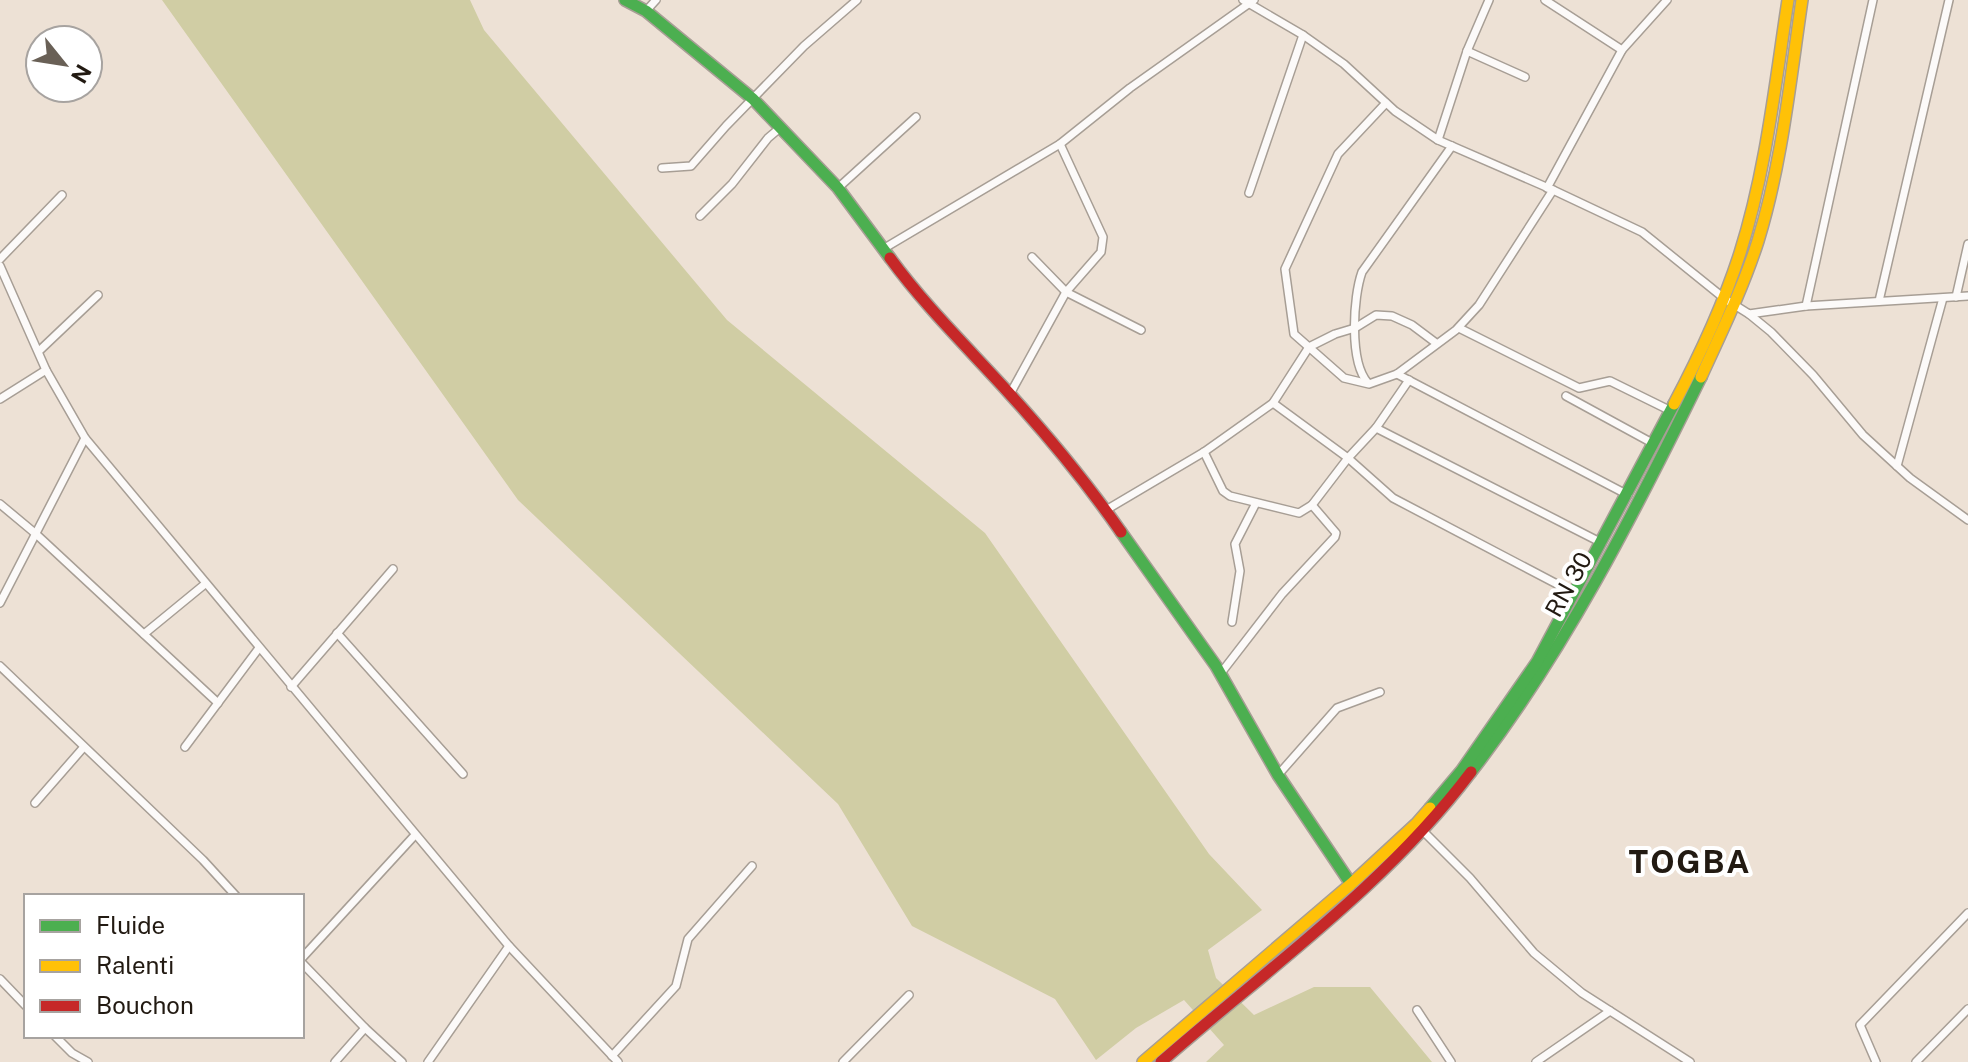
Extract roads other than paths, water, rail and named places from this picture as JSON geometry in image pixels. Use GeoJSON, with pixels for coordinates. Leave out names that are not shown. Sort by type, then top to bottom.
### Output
{"type":"FeatureCollection","features":[{"type":"Feature","properties":{"kind":"main road"},"geometry":{"type":"LineString","coordinates":[[625,0],[646,11],[753,99],[781,127],[838,188],[917,295],[1010,394],[1106,510],[1221,673],[1278,775],[1351,884]]}},
{"type":"Feature","properties":{"kind":"main road","name":"RN 30"},"geometry":{"type":"LineString","coordinates":[[1235,990],[1358,894],[1470,777],[1547,668],[1712,356],[1745,237],[1766,140],[1788,0]]}},
{"type":"Feature","properties":{"kind":"main road","name":"RN 30"},"geometry":{"type":"LineString","coordinates":[[1143,1062],[1235,990],[1351,884],[1419,827],[1500,718],[1537,662],[1628,495],[1758,241],[1780,143],[1802,0]]}},
{"type":"Feature","properties":{"kind":"main road","name":"RN 30"},"geometry":{"type":"LineString","coordinates":[[1161,1062],[1196,1023]]}},
{"type":"Feature","properties":{"kind":"street"},"geometry":{"type":"LineString","coordinates":[[646,11],[656,0]]}},
{"type":"Feature","properties":{"kind":"street"},"geometry":{"type":"LineString","coordinates":[[662,168],[691,166],[804,46],[857,0]]}},
{"type":"Feature","properties":{"kind":"street"},"geometry":{"type":"LineString","coordinates":[[1438,140],[1467,51],[1489,0]]}},
{"type":"Feature","properties":{"kind":"street"},"geometry":{"type":"LineString","coordinates":[[1545,0],[1622,50]]}},
{"type":"Feature","properties":{"kind":"street"},"geometry":{"type":"LineString","coordinates":[[1386,103],[1338,154],[1285,269],[1293,330],[1344,378],[1369,384],[1397,374],[1459,328],[1479,305],[1550,189],[1622,50],[1667,0]]}},
{"type":"Feature","properties":{"kind":"street"},"geometry":{"type":"LineString","coordinates":[[1806,306],[1873,0]]}},
{"type":"Feature","properties":{"kind":"street"},"geometry":{"type":"LineString","coordinates":[[1879,301],[1949,0]]}},
{"type":"Feature","properties":{"kind":"street"},"geometry":{"type":"LineString","coordinates":[[883,249],[1060,144],[1130,88],[1249,1],[1344,64],[1386,103],[1438,140],[1642,232],[1749,314],[1784,345],[1863,435],[1897,466],[1968,520]]}},
{"type":"Feature","properties":{"kind":"street"},"geometry":{"type":"LineString","coordinates":[[1249,193],[1303,35]]}},
{"type":"Feature","properties":{"kind":"street"},"geometry":{"type":"LineString","coordinates":[[1467,51],[1525,77]]}},
{"type":"Feature","properties":{"kind":"street"},"geometry":{"type":"LineString","coordinates":[[838,188],[916,117]]}},
{"type":"Feature","properties":{"kind":"street"},"geometry":{"type":"LineString","coordinates":[[700,216],[781,127]]}},
{"type":"Feature","properties":{"kind":"street"},"geometry":{"type":"LineString","coordinates":[[1010,394],[1066,292],[1101,252],[1103,237],[1060,144]]}},
{"type":"Feature","properties":{"kind":"street"},"geometry":{"type":"LineString","coordinates":[[1369,384],[1360,371],[1355,328],[1356,293],[1362,272],[1452,146]]}},
{"type":"Feature","properties":{"kind":"street"},"geometry":{"type":"LineString","coordinates":[[0,259],[62,195]]}},
{"type":"Feature","properties":{"kind":"street"},"geometry":{"type":"LineString","coordinates":[[1956,297],[1968,244]]}},
{"type":"Feature","properties":{"kind":"street"},"geometry":{"type":"LineString","coordinates":[[1032,257],[1066,292],[1141,330]]}},
{"type":"Feature","properties":{"kind":"street"},"geometry":{"type":"LineString","coordinates":[[0,266],[46,370],[85,438],[509,946],[615,1059],[676,986],[688,939],[752,866]]}},
{"type":"Feature","properties":{"kind":"street"},"geometry":{"type":"LineString","coordinates":[[39,351],[98,295]]}},
{"type":"Feature","properties":{"kind":"street"},"geometry":{"type":"LineString","coordinates":[[1749,314],[1806,306],[1968,296]]}},
{"type":"Feature","properties":{"kind":"street"},"geometry":{"type":"LineString","coordinates":[[1897,466],[1943,298]]}},
{"type":"Feature","properties":{"kind":"street"},"geometry":{"type":"LineString","coordinates":[[1106,510],[1204,452],[1273,403],[1309,347],[1355,328],[1376,315],[1392,316],[1412,325],[1436,343]]}},
{"type":"Feature","properties":{"kind":"street"},"geometry":{"type":"LineString","coordinates":[[1459,328],[1579,388],[1610,381],[1671,411]]}},
{"type":"Feature","properties":{"kind":"street"},"geometry":{"type":"LineString","coordinates":[[0,399],[46,370]]}},
{"type":"Feature","properties":{"kind":"street"},"geometry":{"type":"LineString","coordinates":[[1397,374],[1628,495]]}},
{"type":"Feature","properties":{"kind":"street"},"geometry":{"type":"LineString","coordinates":[[1204,452],[1223,491],[1230,496],[1299,513],[1312,505],[1376,428],[1409,380]]}},
{"type":"Feature","properties":{"kind":"street"},"geometry":{"type":"LineString","coordinates":[[1566,396],[1654,444]]}},
{"type":"Feature","properties":{"kind":"street"},"geometry":{"type":"LineString","coordinates":[[1273,403],[1348,458],[1393,498],[1575,593]]}},
{"type":"Feature","properties":{"kind":"street"},"geometry":{"type":"LineString","coordinates":[[1376,428],[1602,543]]}},
{"type":"Feature","properties":{"kind":"street"},"geometry":{"type":"LineString","coordinates":[[0,603],[85,438]]}},
{"type":"Feature","properties":{"kind":"street"},"geometry":{"type":"LineString","coordinates":[[1232,622],[1240,571],[1235,544],[1256,503]]}},
{"type":"Feature","properties":{"kind":"street"},"geometry":{"type":"LineString","coordinates":[[0,504],[218,703]]}},
{"type":"Feature","properties":{"kind":"street"},"geometry":{"type":"LineString","coordinates":[[1221,673],[1282,594],[1335,537],[1336,533],[1312,505]]}},
{"type":"Feature","properties":{"kind":"street"},"geometry":{"type":"LineString","coordinates":[[291,687],[393,569]]}},
{"type":"Feature","properties":{"kind":"street"},"geometry":{"type":"LineString","coordinates":[[144,634],[205,584]]}},
{"type":"Feature","properties":{"kind":"street"},"geometry":{"type":"LineString","coordinates":[[337,633],[463,774]]}},
{"type":"Feature","properties":{"kind":"street"},"geometry":{"type":"LineString","coordinates":[[185,747],[259,648]]}},
{"type":"Feature","properties":{"kind":"street"},"geometry":{"type":"LineString","coordinates":[[0,666],[203,860],[234,894]]}},
{"type":"Feature","properties":{"kind":"street"},"geometry":{"type":"LineString","coordinates":[[1278,775],[1337,708],[1380,692]]}},
{"type":"Feature","properties":{"kind":"street"},"geometry":{"type":"LineString","coordinates":[[35,803],[83,748]]}},
{"type":"Feature","properties":{"kind":"street"},"geometry":{"type":"LineString","coordinates":[[1419,827],[1470,878],[1534,953],[1582,993],[1690,1062]]}},
{"type":"Feature","properties":{"kind":"street"},"geometry":{"type":"LineString","coordinates":[[304,958],[415,835]]}},
{"type":"Feature","properties":{"kind":"street"},"geometry":{"type":"LineString","coordinates":[[1876,1062],[1860,1025],[1968,913]]}},
{"type":"Feature","properties":{"kind":"street"},"geometry":{"type":"LineString","coordinates":[[428,1062],[509,946]]}},
{"type":"Feature","properties":{"kind":"street"},"geometry":{"type":"LineString","coordinates":[[304,962],[365,1028],[402,1062]]}},
{"type":"Feature","properties":{"kind":"street"},"geometry":{"type":"LineString","coordinates":[[0,979],[24,1004]]}},
{"type":"Feature","properties":{"kind":"street"},"geometry":{"type":"LineString","coordinates":[[843,1062],[909,995]]}},
{"type":"Feature","properties":{"kind":"street"},"geometry":{"type":"LineString","coordinates":[[1916,1062],[1968,1009]]}},
{"type":"Feature","properties":{"kind":"street"},"geometry":{"type":"LineString","coordinates":[[1417,1010],[1451,1062]]}},
{"type":"Feature","properties":{"kind":"street"},"geometry":{"type":"LineString","coordinates":[[1536,1062],[1610,1011]]}},
{"type":"Feature","properties":{"kind":"street"},"geometry":{"type":"LineString","coordinates":[[335,1062],[365,1028]]}},
{"type":"Feature","properties":{"kind":"street"},"geometry":{"type":"LineString","coordinates":[[57,1038],[72,1053],[88,1062]]}},
{"type":"Feature","properties":{"kind":"district","name":"TOGBA"},"geometry":{"type":"Point","coordinates":[1690,861]}}]}
